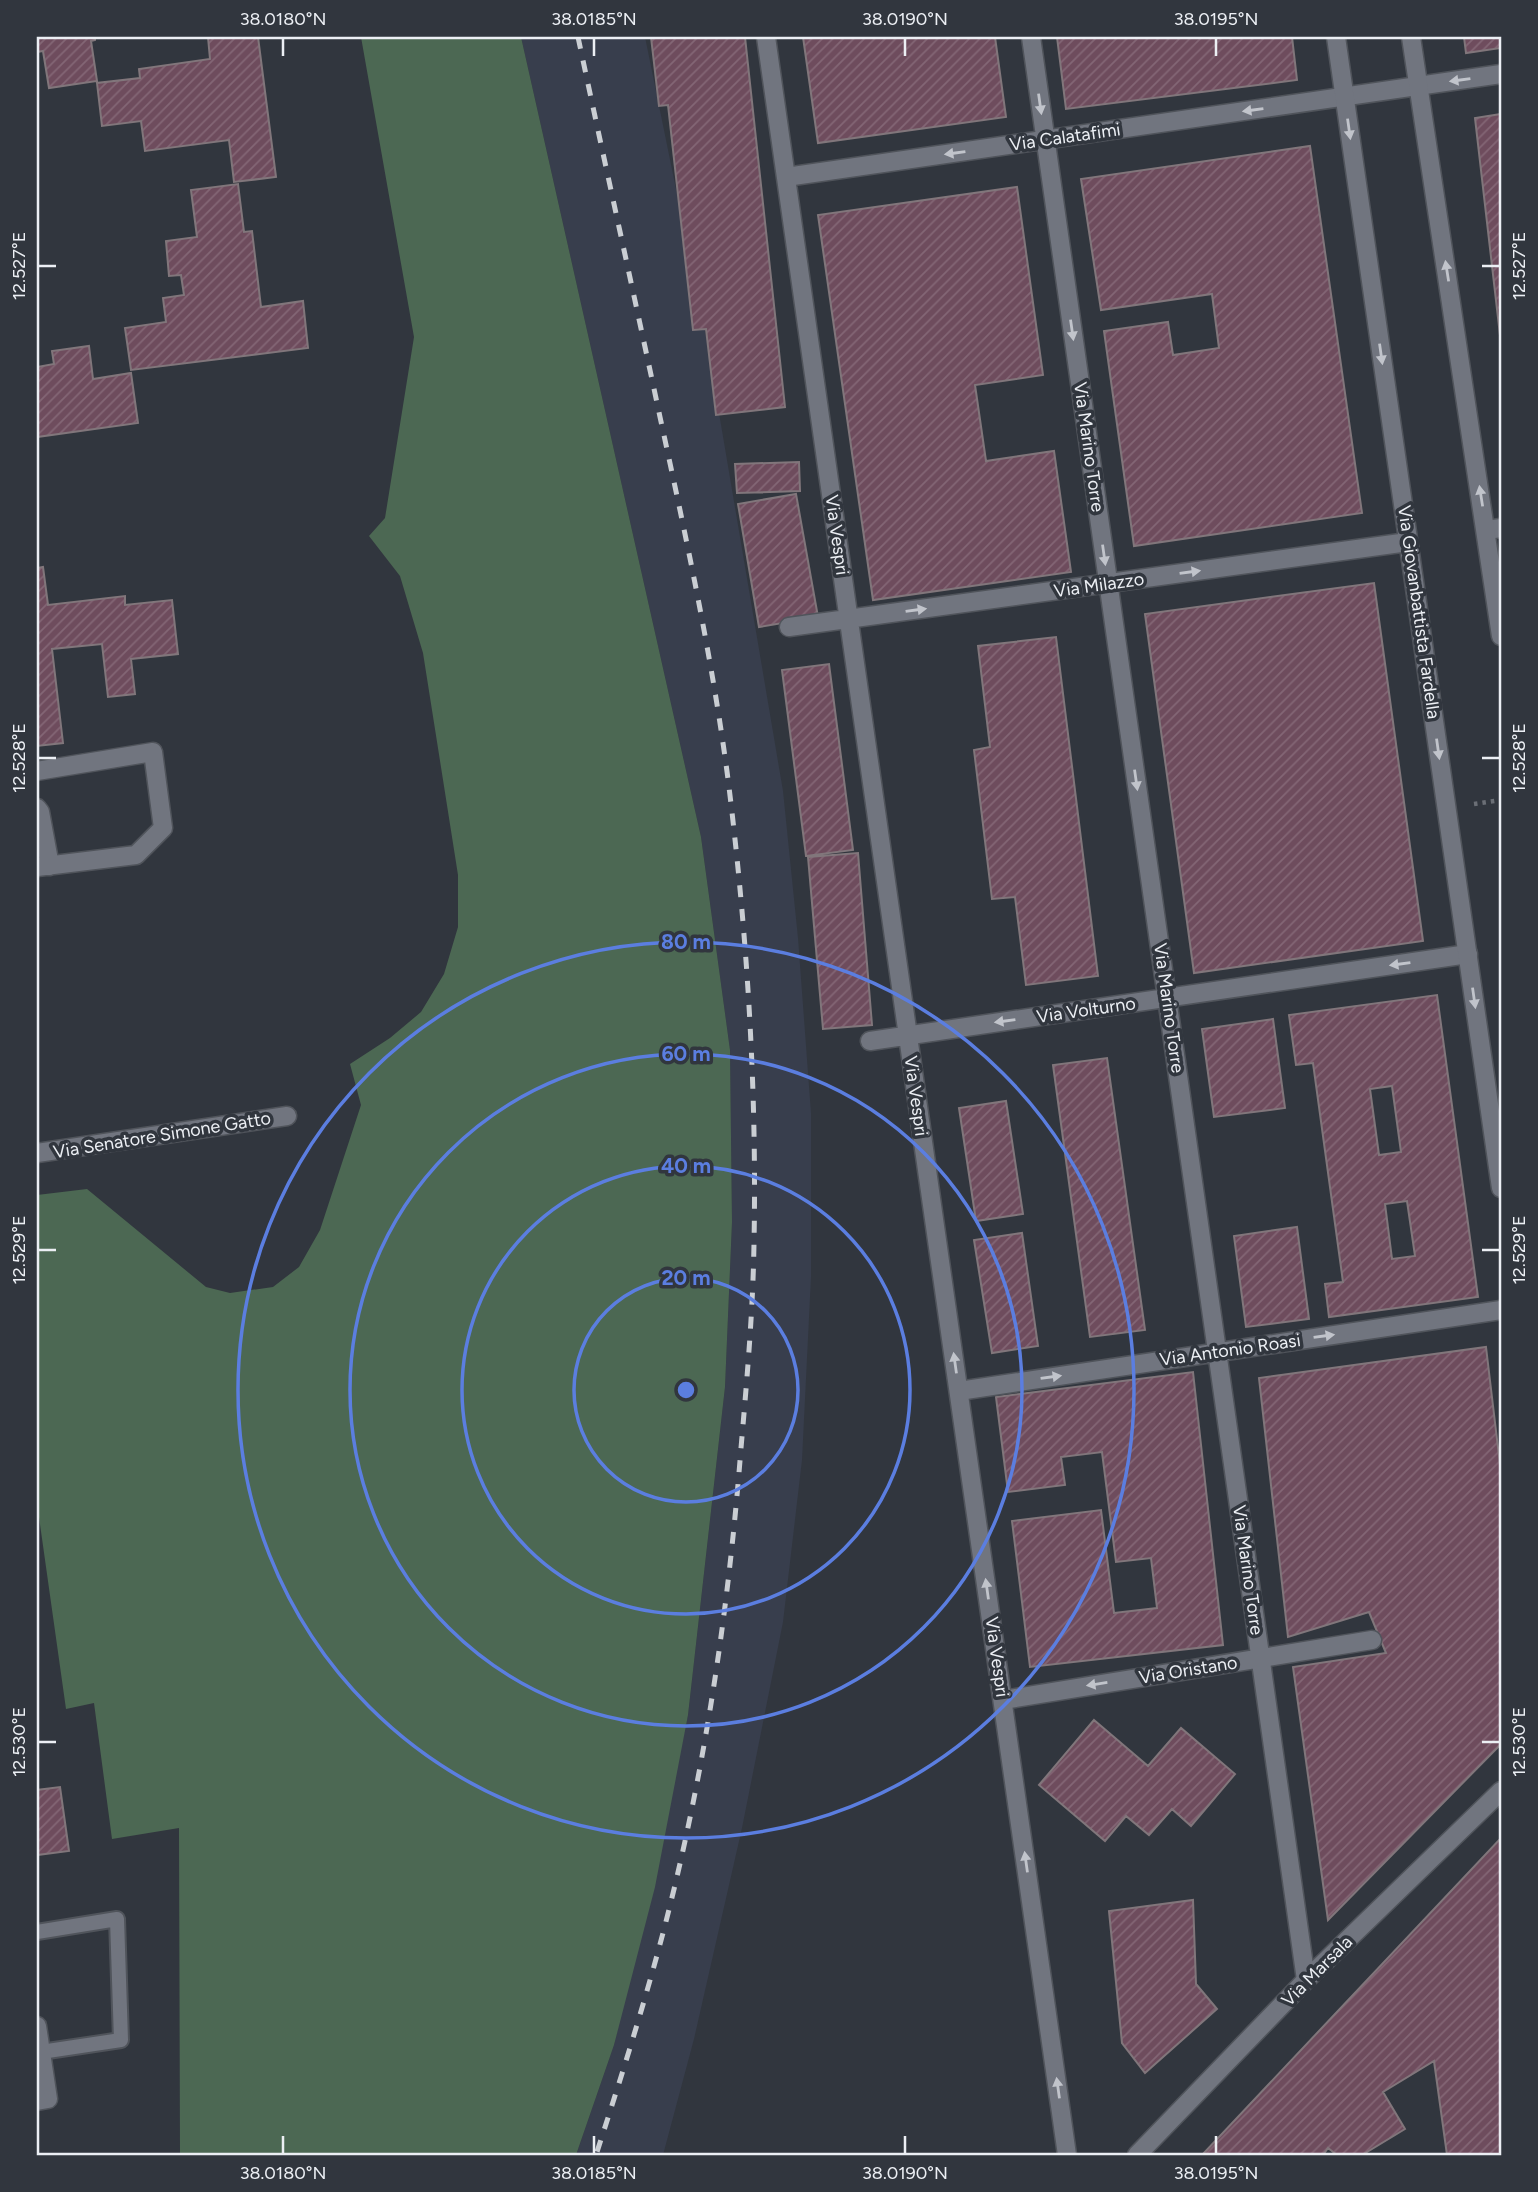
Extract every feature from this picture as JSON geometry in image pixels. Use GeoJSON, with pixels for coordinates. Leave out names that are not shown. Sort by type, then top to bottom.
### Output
{"type":"FeatureCollection","features":[{"type":"Feature","properties":{"kind":"street","name":"Via Vespri"},"geometry":{"type":"LineString","coordinates":[[766,37],[1068,2155]]}},
{"type":"Feature","properties":{"kind":"street","name":"Via Marino Torre"},"geometry":{"type":"LineString","coordinates":[[1031,37],[1307,1980]]}},
{"type":"Feature","properties":{"kind":"street","name":"Via Giovanbattista Fardella"},"geometry":{"type":"LineString","coordinates":[[1336,37],[1501,1188]]}},
{"type":"Feature","properties":{"kind":"street"},"geometry":{"type":"LineString","coordinates":[[1411,37],[1494,529],[1501,636]]}},
{"type":"Feature","properties":{"kind":"street","name":"Via Calatafimi"},"geometry":{"type":"LineString","coordinates":[[786,177],[1501,74]]}},
{"type":"Feature","properties":{"kind":"street","name":"Via Milazzo"},"geometry":{"type":"LineString","coordinates":[[789,627],[1409,542]]}},
{"type":"Feature","properties":{"kind":"street"},"geometry":{"type":"LineString","coordinates":[[37,771],[153,752],[163,828],[136,855],[43,867],[40,812],[37,807]]}},
{"type":"Feature","properties":{"kind":"street","name":"Via Volturno"},"geometry":{"type":"LineString","coordinates":[[870,1041],[1468,954]]}},
{"type":"Feature","properties":{"kind":"street","name":"Via Senatore Simone Gatto"},"geometry":{"type":"LineString","coordinates":[[37,1153],[287,1116]]}},
{"type":"Feature","properties":{"kind":"street","name":"Via Antonio Roasi"},"geometry":{"type":"LineString","coordinates":[[959,1391],[1501,1310]]}},
{"type":"Feature","properties":{"kind":"street","name":"Via Oristano"},"geometry":{"type":"LineString","coordinates":[[1003,1700],[1372,1640]]}},
{"type":"Feature","properties":{"kind":"street","name":"Via Marsala"},"geometry":{"type":"LineString","coordinates":[[1137,2155],[1307,1980],[1501,1791]]}},
{"type":"Feature","properties":{"kind":"street"},"geometry":{"type":"LineString","coordinates":[[37,2026],[41,2052],[42,2100]]}},
{"type":"Feature","properties":{"kind":"lane"},"geometry":{"type":"LineString","coordinates":[[37,1932],[117,1919],[121,2040],[41,2052]]}},
{"type":"Feature","properties":{"kind":"shaded area"},"geometry":{"type":"Polygon","coordinates":[[[521,37],[645,37],[706,336],[783,791],[798,938],[811,1113],[811,1277],[802,1460],[783,1622],[742,1828],[694,2039],[663,2155],[576,2155],[614,2045],[688,1715],[725,1387],[732,1222],[730,1050],[701,837],[521,37]]]}},
{"type":"Feature","properties":{"kind":"green space"},"geometry":{"type":"Polygon","coordinates":[[[361,37],[521,37],[701,837],[730,1050],[732,1222],[725,1387],[688,1715],[655,1887],[614,2045],[576,2155],[180,2155],[179,1828],[112,1839],[94,1703],[66,1709],[37,1503],[37,1195],[87,1189],[206,1287],[230,1293],[273,1287],[299,1267],[320,1230],[361,1105],[350,1064],[390,1038],[421,1012],[444,974],[458,927],[458,875],[423,653],[400,576],[369,536],[385,518],[414,337],[361,37]]]}},
{"type":"Feature","properties":{"kind":"building"},"geometry":{"type":"Polygon","coordinates":[[[37,37],[95,37],[95,40],[91,41],[97,81],[49,88],[43,51],[37,52],[37,37]]]}},
{"type":"Feature","properties":{"kind":"building"},"geometry":{"type":"Polygon","coordinates":[[[208,37],[258,37],[276,177],[234,182],[229,140],[145,151],[141,121],[102,126],[97,83],[140,78],[139,69],[210,59],[208,37]]]}},
{"type":"Feature","properties":{"kind":"building"},"geometry":{"type":"Polygon","coordinates":[[[651,37],[745,37],[785,407],[716,415],[706,329],[693,330],[668,105],[659,106],[651,37]]]}},
{"type":"Feature","properties":{"kind":"building"},"geometry":{"type":"Polygon","coordinates":[[[803,37],[995,37],[1006,117],[818,143],[803,37]]]}},
{"type":"Feature","properties":{"kind":"building"},"geometry":{"type":"Polygon","coordinates":[[[1057,37],[1292,37],[1297,80],[1066,109],[1057,37]]]}},
{"type":"Feature","properties":{"kind":"building"},"geometry":{"type":"Polygon","coordinates":[[[1464,37],[1501,37],[1501,48],[1466,53],[1464,37]]]}},
{"type":"Feature","properties":{"kind":"building"},"geometry":{"type":"Polygon","coordinates":[[[1501,114],[1501,344],[1475,118],[1501,114]]]}},
{"type":"Feature","properties":{"kind":"building"},"geometry":{"type":"Polygon","coordinates":[[[1310,146],[1362,513],[1134,546],[1104,331],[1168,322],[1173,355],[1219,348],[1212,294],[1101,310],[1081,179],[1310,146]]]}},
{"type":"Feature","properties":{"kind":"building"},"geometry":{"type":"Polygon","coordinates":[[[238,184],[244,232],[252,231],[261,307],[303,301],[308,348],[131,370],[125,328],[166,322],[163,298],[184,295],[181,275],[169,276],[166,241],[197,237],[191,190],[238,184]]]}},
{"type":"Feature","properties":{"kind":"building"},"geometry":{"type":"Polygon","coordinates":[[[1017,187],[1043,375],[975,385],[986,461],[1054,451],[1071,572],[873,600],[818,215],[1017,187]]]}},
{"type":"Feature","properties":{"kind":"building"},"geometry":{"type":"Polygon","coordinates":[[[89,346],[93,379],[131,373],[138,423],[37,437],[37,367],[54,364],[52,351],[89,346]]]}},
{"type":"Feature","properties":{"kind":"building"},"geometry":{"type":"Polygon","coordinates":[[[799,462],[800,491],[737,493],[735,464],[799,462]]]}},
{"type":"Feature","properties":{"kind":"building"},"geometry":{"type":"Polygon","coordinates":[[[796,494],[818,617],[759,627],[738,504],[796,494]]]}},
{"type":"Feature","properties":{"kind":"building"},"geometry":{"type":"Polygon","coordinates":[[[43,567],[48,605],[125,596],[125,605],[172,600],[178,654],[131,659],[135,694],[108,697],[102,644],[52,649],[63,743],[37,746],[37,568],[43,567]]]}},
{"type":"Feature","properties":{"kind":"building"},"geometry":{"type":"Polygon","coordinates":[[[1374,583],[1423,941],[1194,973],[1145,614],[1374,583]]]}},
{"type":"Feature","properties":{"kind":"building"},"geometry":{"type":"Polygon","coordinates":[[[1056,637],[1098,976],[1026,985],[1015,897],[992,899],[974,750],[990,747],[978,646],[1056,637]]]}},
{"type":"Feature","properties":{"kind":"building"},"geometry":{"type":"Polygon","coordinates":[[[829,664],[853,850],[806,856],[782,670],[829,664]]]}},
{"type":"Feature","properties":{"kind":"building"},"geometry":{"type":"Polygon","coordinates":[[[858,853],[872,1025],[823,1029],[808,857],[858,853]]]}},
{"type":"Feature","properties":{"kind":"building"},"geometry":{"type":"Polygon","coordinates":[[[1437,995],[1478,1297],[1329,1317],[1325,1284],[1343,1282],[1313,1063],[1296,1065],[1289,1015],[1437,995]],[[1392,1086],[1370,1089],[1379,1155],[1401,1152],[1392,1086]],[[1407,1201],[1385,1204],[1392,1259],[1415,1256],[1407,1201]]]}},
{"type":"Feature","properties":{"kind":"building"},"geometry":{"type":"Polygon","coordinates":[[[1273,1019],[1285,1108],[1214,1117],[1202,1029],[1273,1019]]]}},
{"type":"Feature","properties":{"kind":"building"},"geometry":{"type":"Polygon","coordinates":[[[1107,1058],[1145,1330],[1090,1337],[1053,1065],[1107,1058]]]}},
{"type":"Feature","properties":{"kind":"building"},"geometry":{"type":"Polygon","coordinates":[[[1006,1101],[1023,1214],[976,1221],[959,1108],[1006,1101]]]}},
{"type":"Feature","properties":{"kind":"building"},"geometry":{"type":"Polygon","coordinates":[[[1297,1227],[1309,1319],[1246,1327],[1234,1236],[1297,1227]]]}},
{"type":"Feature","properties":{"kind":"building"},"geometry":{"type":"Polygon","coordinates":[[[1022,1233],[1038,1346],[992,1353],[974,1240],[1022,1233]]]}},
{"type":"Feature","properties":{"kind":"building"},"geometry":{"type":"Polygon","coordinates":[[[1486,1347],[1501,1473],[1501,1744],[1328,1920],[1293,1667],[1386,1653],[1369,1612],[1288,1637],[1259,1378],[1486,1347]]]}},
{"type":"Feature","properties":{"kind":"building"},"geometry":{"type":"Polygon","coordinates":[[[1193,1372],[1223,1645],[1030,1667],[1012,1521],[1101,1510],[1114,1613],[1157,1608],[1151,1558],[1116,1562],[1102,1452],[1061,1457],[1065,1485],[1008,1492],[996,1397],[1193,1372]]]}},
{"type":"Feature","properties":{"kind":"building"},"geometry":{"type":"Polygon","coordinates":[[[1094,1720],[1148,1766],[1181,1728],[1235,1774],[1191,1826],[1172,1809],[1149,1835],[1126,1816],[1105,1841],[1039,1785],[1094,1720]]]}},
{"type":"Feature","properties":{"kind":"building"},"geometry":{"type":"Polygon","coordinates":[[[60,1787],[69,1851],[37,1855],[37,1790],[60,1787]]]}},
{"type":"Feature","properties":{"kind":"building"},"geometry":{"type":"Polygon","coordinates":[[[1501,1838],[1501,2155],[1447,2155],[1434,2061],[1383,2092],[1405,2129],[1362,2155],[1337,2155],[1328,2148],[1323,2155],[1202,2155],[1501,1838]]]}},
{"type":"Feature","properties":{"kind":"building"},"geometry":{"type":"Polygon","coordinates":[[[1193,1900],[1196,1984],[1217,2009],[1145,2073],[1122,2043],[1109,1911],[1193,1900]]]}},
{"type":"Feature","properties":{"kind":"railway"},"geometry":{"type":"LineString","coordinates":[[578,37],[689,552],[722,733],[745,952],[755,1185],[752,1294],[736,1511],[712,1700],[675,1887],[644,2000],[596,2155]]}}]}
